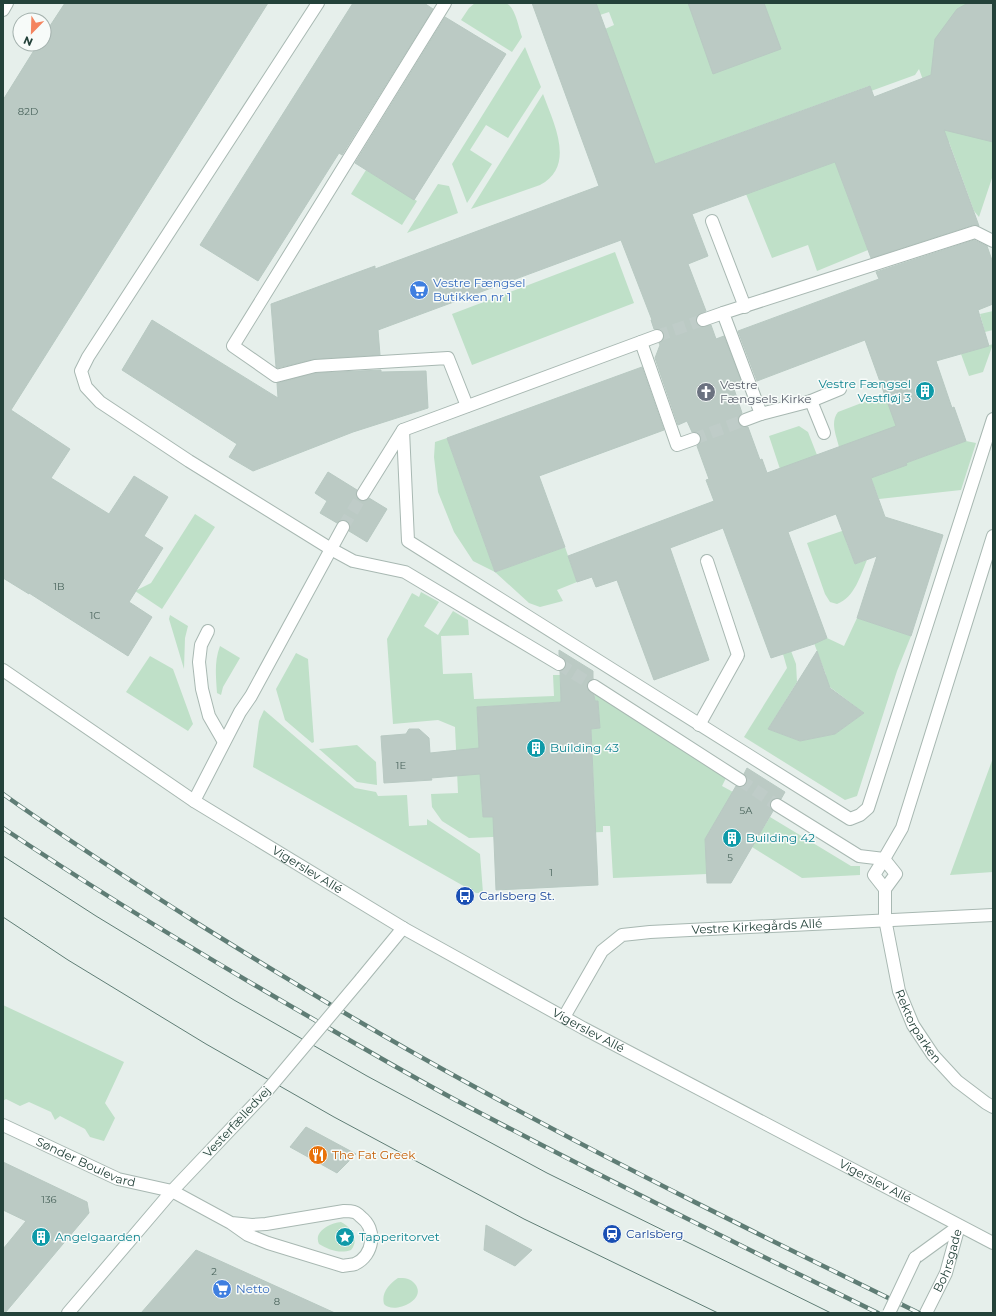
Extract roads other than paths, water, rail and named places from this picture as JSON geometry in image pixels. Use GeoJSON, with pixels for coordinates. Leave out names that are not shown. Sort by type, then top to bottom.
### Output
{"type":"FeatureCollection","features":[{"type":"Feature","properties":{"kind":"street"},"geometry":{"type":"LineString","coordinates":[[3,10],[8,3]]}},
{"type":"Feature","properties":{"kind":"street"},"geometry":{"type":"LineString","coordinates":[[318,3],[88,357],[81,371],[86,387],[100,402],[189,461],[331,549],[353,561],[405,572],[559,664]]}},
{"type":"Feature","properties":{"kind":"street"},"geometry":{"type":"LineString","coordinates":[[445,3],[233,346],[276,376],[315,366],[448,358],[467,406]]}},
{"type":"Feature","properties":{"kind":"street"},"geometry":{"type":"LineString","coordinates":[[712,221],[745,307]]}},
{"type":"Feature","properties":{"kind":"street"},"geometry":{"type":"LineString","coordinates":[[703,320],[975,232],[993,241]]}},
{"type":"Feature","properties":{"kind":"street"},"geometry":{"type":"LineString","coordinates":[[723,313],[762,414]]}},
{"type":"Feature","properties":{"kind":"street"},"geometry":{"type":"LineString","coordinates":[[363,494],[403,430],[657,336]]}},
{"type":"Feature","properties":{"kind":"street"},"geometry":{"type":"LineString","coordinates":[[641,342],[677,445],[694,439]]}},
{"type":"Feature","properties":{"kind":"street"},"geometry":{"type":"LineString","coordinates":[[745,420],[811,401],[840,389]]}},
{"type":"Feature","properties":{"kind":"street"},"geometry":{"type":"LineString","coordinates":[[811,401],[824,433]]}},
{"type":"Feature","properties":{"kind":"street"},"geometry":{"type":"LineString","coordinates":[[403,430],[408,541],[850,819],[860,815],[868,808],[993,418]]}},
{"type":"Feature","properties":{"kind":"street"},"geometry":{"type":"LineString","coordinates":[[194,801],[224,742],[343,528]]}},
{"type":"Feature","properties":{"kind":"street"},"geometry":{"type":"LineString","coordinates":[[777,804],[859,856],[884,859],[896,874],[885,889],[874,875],[884,859],[902,828],[993,536]]}},
{"type":"Feature","properties":{"kind":"street"},"geometry":{"type":"LineString","coordinates":[[700,725],[738,655],[707,561]]}},
{"type":"Feature","properties":{"kind":"street"},"geometry":{"type":"LineString","coordinates":[[208,631],[201,645],[199,662],[202,689],[209,716],[224,742]]}},
{"type":"Feature","properties":{"kind":"street","name":"Vigerslev Allé"},"geometry":{"type":"LineString","coordinates":[[3,670],[194,801],[403,928],[583,1028],[993,1243]]}},
{"type":"Feature","properties":{"kind":"street"},"geometry":{"type":"LineString","coordinates":[[594,686],[740,780]]}},
{"type":"Feature","properties":{"kind":"street","name":"Rektorparken"},"geometry":{"type":"LineString","coordinates":[[885,889],[885,919],[899,992],[913,1025],[933,1055],[957,1081],[993,1107]]}},
{"type":"Feature","properties":{"kind":"street","name":"Vestre Kirkegårds Allé"},"geometry":{"type":"LineString","coordinates":[[564,1017],[602,951],[622,935],[650,932],[885,919],[993,915]]}},
{"type":"Feature","properties":{"kind":"street","name":"Vesterfælledvej"},"geometry":{"type":"LineString","coordinates":[[68,1313],[172,1191],[266,1092],[403,928]]}},
{"type":"Feature","properties":{"kind":"street","name":"Sønder Boulevard"},"geometry":{"type":"LineString","coordinates":[[3,1125],[118,1179],[172,1191]]}},
{"type":"Feature","properties":{"kind":"street"},"geometry":{"type":"LineString","coordinates":[[172,1191],[231,1223],[248,1235],[343,1266],[354,1264],[363,1259],[372,1238],[370,1227],[363,1218],[354,1212],[344,1211],[266,1224],[252,1225],[231,1223]]}},
{"type":"Feature","properties":{"kind":"street","name":"Bohrsgade"},"geometry":{"type":"LineString","coordinates":[[888,1313],[915,1258],[959,1226]]}},
{"type":"Feature","properties":{"kind":"street","name":"Bohrsgade"},"geometry":{"type":"LineString","coordinates":[[926,1313],[946,1273],[959,1226]]}},
{"type":"Feature","properties":{"kind":"tunnel"},"geometry":{"type":"LineString","coordinates":[[657,336],[703,320]]}},
{"type":"Feature","properties":{"kind":"tunnel"},"geometry":{"type":"LineString","coordinates":[[694,439],[745,420]]}},
{"type":"Feature","properties":{"kind":"tunnel"},"geometry":{"type":"LineString","coordinates":[[343,527],[363,494]]}},
{"type":"Feature","properties":{"kind":"tunnel"},"geometry":{"type":"LineString","coordinates":[[559,664],[594,686]]}},
{"type":"Feature","properties":{"kind":"tunnel"},"geometry":{"type":"LineString","coordinates":[[740,780],[777,805]]}},
{"type":"Feature","properties":{"kind":"tram line"},"geometry":{"type":"LineString","coordinates":[[3,856],[96,916],[234,1000],[367,1076],[547,1173],[831,1313]]}},
{"type":"Feature","properties":{"kind":"tram line"},"geometry":{"type":"LineString","coordinates":[[3,917],[68,960],[206,1044],[334,1117],[524,1219],[718,1313]]}},
{"type":"Feature","properties":{"kind":"railway"},"geometry":{"type":"LineString","coordinates":[[3,794],[99,860],[197,923],[405,1048],[530,1117],[640,1174],[919,1313]]}},
{"type":"Feature","properties":{"kind":"railway"},"geometry":{"type":"LineString","coordinates":[[3,828],[120,904],[199,952],[428,1085],[619,1185],[878,1313]]}},
{"type":"Feature","properties":{"kind":"place","name":"Vestre Fængsel Butikken nr 1"},"geometry":{"type":"Point","coordinates":[419,290]}},
{"type":"Feature","properties":{"kind":"place","name":"Vestre Fængsel Vestfløj 3"},"geometry":{"type":"Point","coordinates":[925,391]}},
{"type":"Feature","properties":{"kind":"place","name":"Vestre Fængsels Kirke"},"geometry":{"type":"Point","coordinates":[706,392]}},
{"type":"Feature","properties":{"kind":"place","name":"Building 43"},"geometry":{"type":"Point","coordinates":[536,748]}},
{"type":"Feature","properties":{"kind":"place","name":"Building 42"},"geometry":{"type":"Point","coordinates":[732,838]}},
{"type":"Feature","properties":{"kind":"place","name":"Carlsberg St."},"geometry":{"type":"Point","coordinates":[465,896]}},
{"type":"Feature","properties":{"kind":"place","name":"The Fat Greek"},"geometry":{"type":"Point","coordinates":[318,1155]}},
{"type":"Feature","properties":{"kind":"place","name":"Carlsberg"},"geometry":{"type":"Point","coordinates":[612,1234]}},
{"type":"Feature","properties":{"kind":"place","name":"Angelgaarden"},"geometry":{"type":"Point","coordinates":[41,1237]}},
{"type":"Feature","properties":{"kind":"place","name":"Tapperitorvet"},"geometry":{"type":"Point","coordinates":[345,1237]}},
{"type":"Feature","properties":{"kind":"place","name":"Netto"},"geometry":{"type":"Point","coordinates":[222,1289]}}]}
